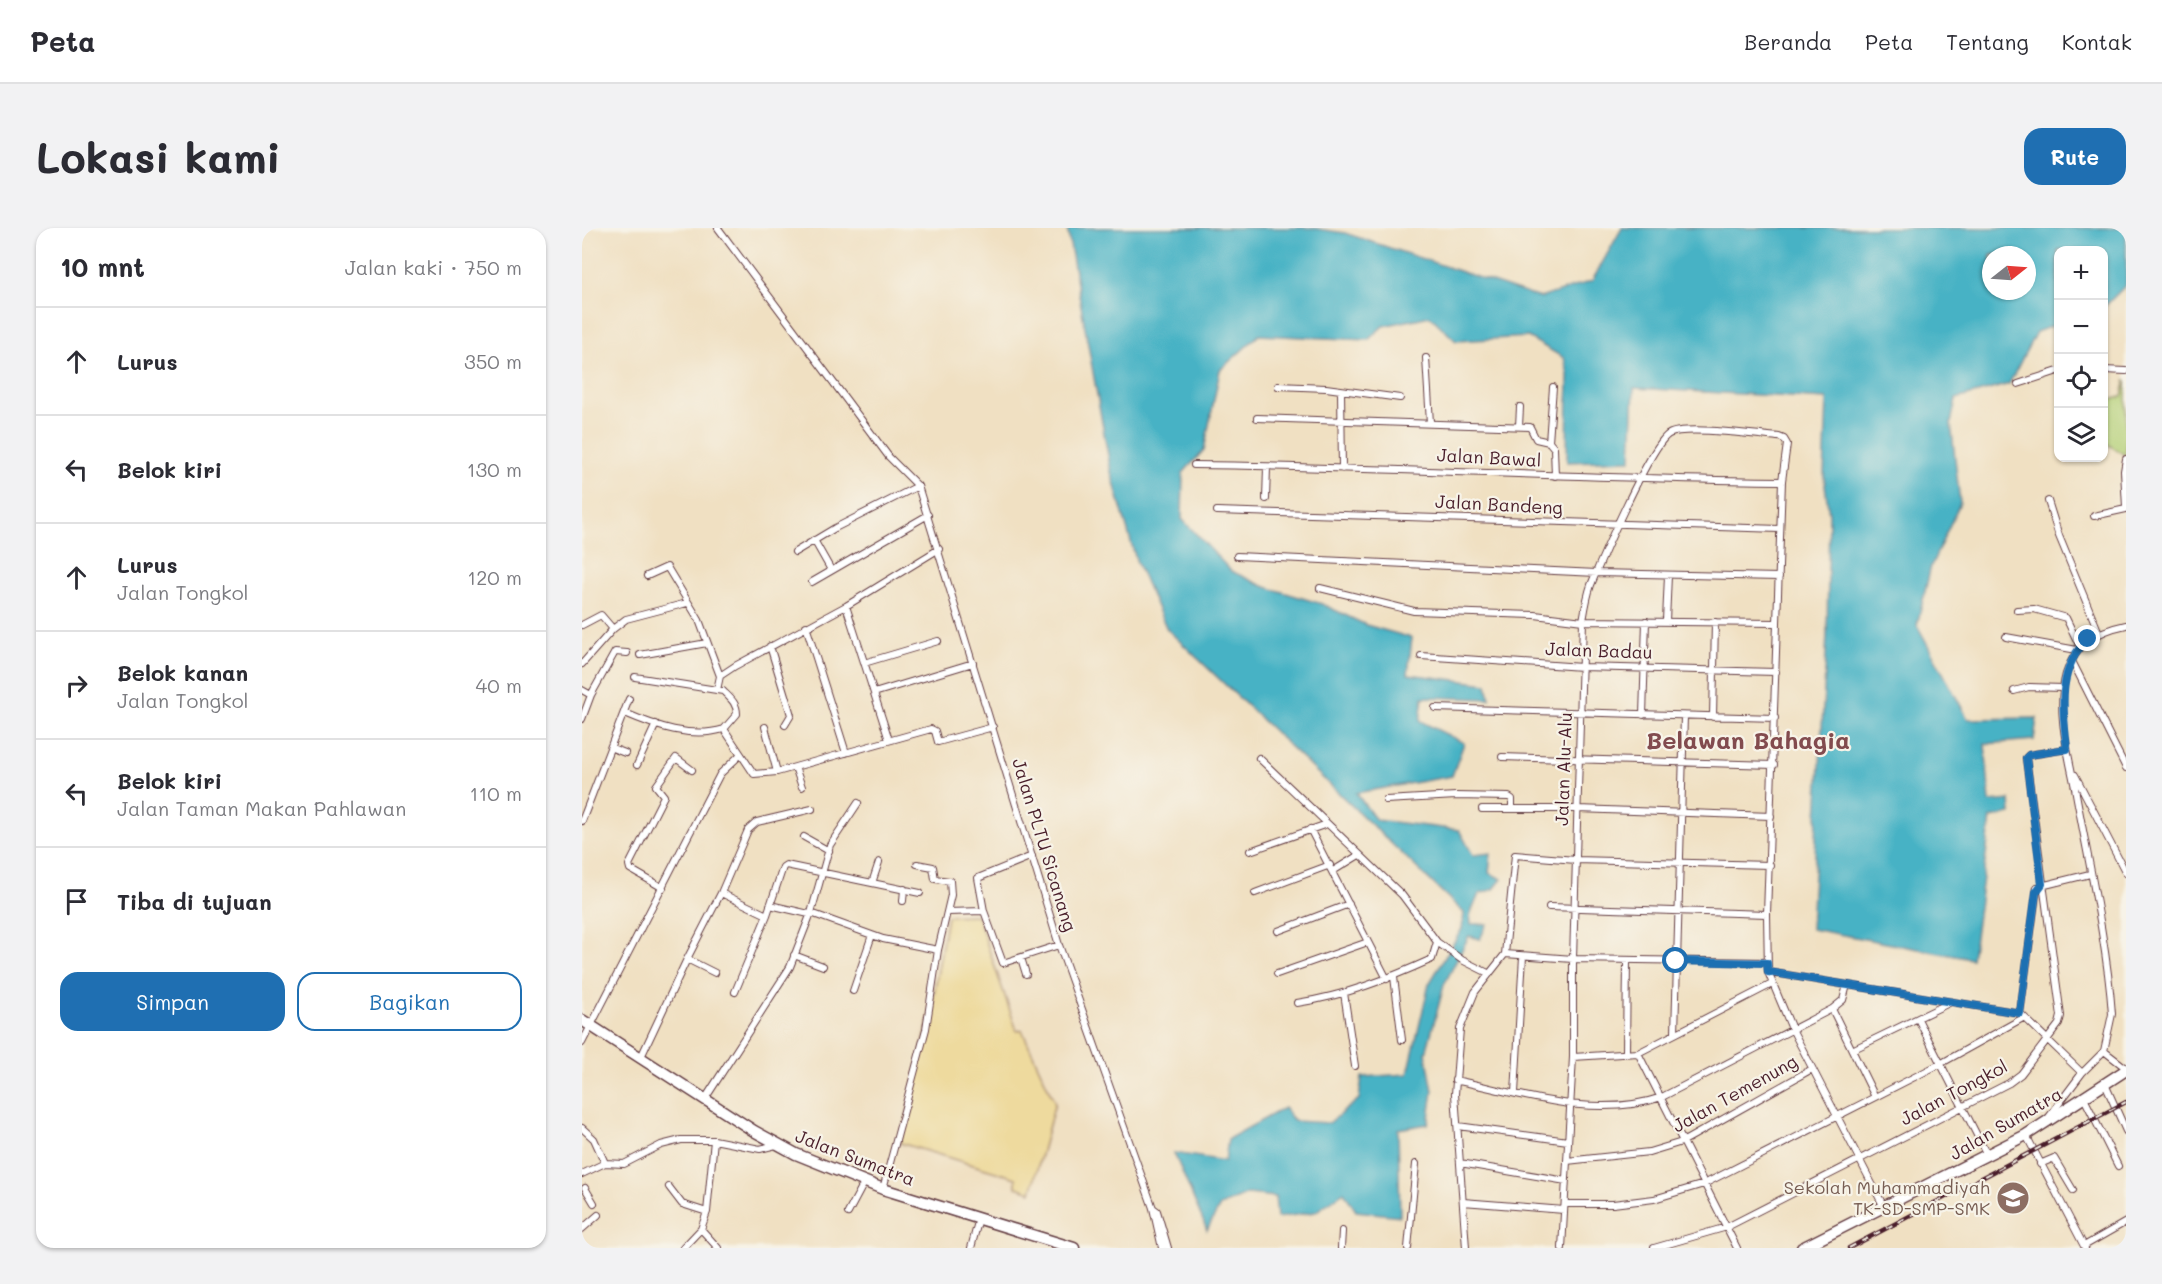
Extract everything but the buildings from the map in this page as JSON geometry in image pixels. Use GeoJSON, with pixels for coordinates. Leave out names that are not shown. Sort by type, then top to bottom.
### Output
{"type":"FeatureCollection","features":[{"type":"Feature","properties":{"kind":"highway","name":"Jalan Sumatra"},"geometry":{"type":"LineString","coordinates":[[582,1020],[776,1145],[864,1183],[1074,1248]]}},
{"type":"Feature","properties":{"kind":"highway","name":"Jalan Sumatra"},"geometry":{"type":"LineString","coordinates":[[1803,1248],[2026,1135],[2126,1069]]}},
{"type":"Feature","properties":{"kind":"street"},"geometry":{"type":"LineString","coordinates":[[718,228],[882,448],[918,486],[795,552]]}},
{"type":"Feature","properties":{"kind":"street"},"geometry":{"type":"LineString","coordinates":[[1426,358],[1430,423]]}},
{"type":"Feature","properties":{"kind":"street"},"geometry":{"type":"LineString","coordinates":[[2108,370],[2126,371]]}},
{"type":"Feature","properties":{"kind":"street"},"geometry":{"type":"LineString","coordinates":[[2018,384],[2054,372]]}},
{"type":"Feature","properties":{"kind":"street"},"geometry":{"type":"LineString","coordinates":[[1278,386],[1341,390],[1400,398]]}},
{"type":"Feature","properties":{"kind":"street"},"geometry":{"type":"LineString","coordinates":[[1548,442],[1553,387]]}},
{"type":"Feature","properties":{"kind":"street"},"geometry":{"type":"LineString","coordinates":[[1341,390],[1342,469]]}},
{"type":"Feature","properties":{"kind":"street"},"geometry":{"type":"LineString","coordinates":[[1519,426],[1520,407]]}},
{"type":"Feature","properties":{"kind":"street"},"geometry":{"type":"LineString","coordinates":[[1257,418],[1342,419],[1530,427],[1536,439],[1548,442],[1555,451],[1555,476]]}},
{"type":"Feature","properties":{"kind":"street","name":"Jalan Alu-Alu"},"geometry":{"type":"LineString","coordinates":[[1562,1248],[1573,1057],[1573,959],[1583,621],[1588,595],[1616,526],[1657,446],[1668,434],[1675,432],[1784,439],[1786,444],[1782,481]]}},
{"type":"Feature","properties":{"kind":"street"},"geometry":{"type":"LineString","coordinates":[[2094,516],[2126,508],[2124,471],[2126,459]]}},
{"type":"Feature","properties":{"kind":"street","name":"Jalan Bawal"},"geometry":{"type":"LineString","coordinates":[[1194,465],[1640,480],[1782,481]]}},
{"type":"Feature","properties":{"kind":"street"},"geometry":{"type":"LineString","coordinates":[[1266,499],[1267,467]]}},
{"type":"Feature","properties":{"kind":"street"},"geometry":{"type":"LineString","coordinates":[[1782,481],[1774,765],[1767,914],[1768,972],[1792,1029],[1884,1208]]}},
{"type":"Feature","properties":{"kind":"street","name":"Jalan PLTU Sicanang"},"geometry":{"type":"LineString","coordinates":[[918,486],[1059,945],[1153,1208],[1162,1248]]}},
{"type":"Feature","properties":{"kind":"street"},"geometry":{"type":"LineString","coordinates":[[2048,501],[2059,536],[2099,633]]}},
{"type":"Feature","properties":{"kind":"street","name":"Jalan Bandeng"},"geometry":{"type":"LineString","coordinates":[[1217,511],[1429,516],[1616,526],[1780,529]]}},
{"type":"Feature","properties":{"kind":"street"},"geometry":{"type":"LineString","coordinates":[[812,582],[928,515]]}},
{"type":"Feature","properties":{"kind":"street"},"geometry":{"type":"LineString","coordinates":[[814,540],[831,570]]}},
{"type":"Feature","properties":{"kind":"street"},"geometry":{"type":"LineString","coordinates":[[720,676],[806,626],[846,606],[939,549]]}},
{"type":"Feature","properties":{"kind":"street"},"geometry":{"type":"LineString","coordinates":[[1237,556],[1597,573],[1779,577]]}},
{"type":"Feature","properties":{"kind":"street"},"geometry":{"type":"LineString","coordinates":[[647,576],[667,567],[699,620],[720,676],[717,690]]}},
{"type":"Feature","properties":{"kind":"street"},"geometry":{"type":"LineString","coordinates":[[1666,621],[1668,575]]}},
{"type":"Feature","properties":{"kind":"street"},"geometry":{"type":"LineString","coordinates":[[1320,588],[1414,611],[1535,615],[1583,621],[1777,623]]}},
{"type":"Feature","properties":{"kind":"street"},"geometry":{"type":"LineString","coordinates":[[582,664],[613,629],[626,619],[687,603]]}},
{"type":"Feature","properties":{"kind":"street"},"geometry":{"type":"LineString","coordinates":[[846,606],[889,740]]}},
{"type":"Feature","properties":{"kind":"street"},"geometry":{"type":"LineString","coordinates":[[2017,610],[2034,609],[2066,618],[2079,649]]}},
{"type":"Feature","properties":{"kind":"street"},"geometry":{"type":"LineString","coordinates":[[582,625],[601,615],[613,629]]}},
{"type":"Feature","properties":{"kind":"street"},"geometry":{"type":"LineString","coordinates":[[1643,714],[1646,621]]}},
{"type":"Feature","properties":{"kind":"street"},"geometry":{"type":"LineString","coordinates":[[1713,717],[1715,622]]}},
{"type":"Feature","properties":{"kind":"street"},"geometry":{"type":"LineString","coordinates":[[2043,1124],[2082,1073],[2104,1051],[2112,1022],[2090,874],[2067,749],[2063,688],[2072,661],[2079,649],[2099,633],[2126,625]]}},
{"type":"Feature","properties":{"kind":"street"},"geometry":{"type":"LineString","coordinates":[[806,626],[846,753]]}},
{"type":"Feature","properties":{"kind":"street"},"geometry":{"type":"LineString","coordinates":[[2006,637],[2079,649]]}},
{"type":"Feature","properties":{"kind":"street"},"geometry":{"type":"LineString","coordinates":[[864,663],[938,641]]}},
{"type":"Feature","properties":{"kind":"street"},"geometry":{"type":"LineString","coordinates":[[640,655],[707,643]]}},
{"type":"Feature","properties":{"kind":"street"},"geometry":{"type":"LineString","coordinates":[[770,646],[791,715],[785,725]]}},
{"type":"Feature","properties":{"kind":"street"},"geometry":{"type":"LineString","coordinates":[[582,719],[591,694],[615,652],[627,653]]}},
{"type":"Feature","properties":{"kind":"street","name":"Jalan Badau"},"geometry":{"type":"LineString","coordinates":[[1421,656],[1582,668],[1776,672]]}},
{"type":"Feature","properties":{"kind":"street"},"geometry":{"type":"LineString","coordinates":[[2072,661],[2126,768]]}},
{"type":"Feature","properties":{"kind":"street"},"geometry":{"type":"LineString","coordinates":[[874,693],[973,663]]}},
{"type":"Feature","properties":{"kind":"street"},"geometry":{"type":"LineString","coordinates":[[625,713],[656,724],[699,734],[724,729],[735,718],[737,709],[730,697],[717,690],[634,677]]}},
{"type":"Feature","properties":{"kind":"street"},"geometry":{"type":"LineString","coordinates":[[2014,691],[2029,687],[2063,688]]}},
{"type":"Feature","properties":{"kind":"street"},"geometry":{"type":"LineString","coordinates":[[582,690],[591,694]]}},
{"type":"Feature","properties":{"kind":"street"},"geometry":{"type":"LineString","coordinates":[[582,821],[629,699]]}},
{"type":"Feature","properties":{"kind":"street"},"geometry":{"type":"LineString","coordinates":[[1435,708],[1775,718]]}},
{"type":"Feature","properties":{"kind":"street"},"geometry":{"type":"LineString","coordinates":[[1675,1033],[1680,764],[1684,716]]}},
{"type":"Feature","properties":{"kind":"street"},"geometry":{"type":"LineString","coordinates":[[637,765],[656,724]]}},
{"type":"Feature","properties":{"kind":"street"},"geometry":{"type":"LineString","coordinates":[[765,727],[777,772]]}},
{"type":"Feature","properties":{"kind":"street"},"geometry":{"type":"LineString","coordinates":[[724,729],[752,774],[777,772],[931,729],[935,731],[937,741],[943,742],[993,727]]}},
{"type":"Feature","properties":{"kind":"street"},"geometry":{"type":"LineString","coordinates":[[612,748],[625,753]]}},
{"type":"Feature","properties":{"kind":"street","name":"Jalan Tongkol"},"geometry":{"type":"LineString","coordinates":[[1654,1248],[1727,1227],[1962,1108],[2016,1078],[2059,1024],[2061,1016],[2026,758],[2029,755],[2067,749]]}},
{"type":"Feature","properties":{"kind":"street"},"geometry":{"type":"LineString","coordinates":[[582,1043],[720,774],[740,755]]}},
{"type":"Feature","properties":{"kind":"street"},"geometry":{"type":"LineString","coordinates":[[1502,757],[1774,765]]}},
{"type":"Feature","properties":{"kind":"street"},"geometry":{"type":"LineString","coordinates":[[663,888],[630,869],[629,865],[664,795],[656,786],[676,758],[692,770]]}},
{"type":"Feature","properties":{"kind":"street"},"geometry":{"type":"LineString","coordinates":[[1259,758],[1402,895],[1440,944],[1462,960],[1488,972]]}},
{"type":"Feature","properties":{"kind":"street"},"geometry":{"type":"LineString","coordinates":[[795,767],[802,788]]}},
{"type":"Feature","properties":{"kind":"street"},"geometry":{"type":"LineString","coordinates":[[2071,768],[2126,873]]}},
{"type":"Feature","properties":{"kind":"street"},"geometry":{"type":"LineString","coordinates":[[1386,800],[1456,796],[1509,797],[1512,799],[1512,809]]}},
{"type":"Feature","properties":{"kind":"street"},"geometry":{"type":"LineString","coordinates":[[705,1099],[756,1023],[794,955],[810,913],[832,841],[858,803]]}},
{"type":"Feature","properties":{"kind":"street"},"geometry":{"type":"LineString","coordinates":[[641,1057],[752,825],[812,809]]}},
{"type":"Feature","properties":{"kind":"street"},"geometry":{"type":"LineString","coordinates":[[1482,809],[1578,809],[1771,816]]}},
{"type":"Feature","properties":{"kind":"street"},"geometry":{"type":"LineString","coordinates":[[1250,851],[1326,824]]}},
{"type":"Feature","properties":{"kind":"street"},"geometry":{"type":"LineString","coordinates":[[1310,829],[1368,942],[1390,978],[1402,1040]]}},
{"type":"Feature","properties":{"kind":"street"},"geometry":{"type":"LineString","coordinates":[[804,837],[829,851]]}},
{"type":"Feature","properties":{"kind":"street"},"geometry":{"type":"LineString","coordinates":[[1256,894],[1331,868],[1359,855]]}},
{"type":"Feature","properties":{"kind":"street"},"geometry":{"type":"LineString","coordinates":[[1466,1248],[1455,1080],[1462,1022],[1475,992],[1488,972],[1505,954],[1515,855],[1576,860],[1770,864]]}},
{"type":"Feature","properties":{"kind":"street"},"geometry":{"type":"LineString","coordinates":[[1032,856],[978,878],[984,911],[1001,961],[1005,963],[1059,945]]}},
{"type":"Feature","properties":{"kind":"street"},"geometry":{"type":"LineString","coordinates":[[872,883],[879,862]]}},
{"type":"Feature","properties":{"kind":"street"},"geometry":{"type":"LineString","coordinates":[[883,1189],[926,1029],[937,949],[947,912],[950,881],[935,879],[933,867],[917,864]]}},
{"type":"Feature","properties":{"kind":"street"},"geometry":{"type":"LineString","coordinates":[[735,992],[785,865],[920,893]]}},
{"type":"Feature","properties":{"kind":"street"},"geometry":{"type":"LineString","coordinates":[[2021,1015],[2036,892],[2042,884],[2090,874]]}},
{"type":"Feature","properties":{"kind":"street"},"geometry":{"type":"LineString","coordinates":[[903,901],[904,889]]}},
{"type":"Feature","properties":{"kind":"street"},"geometry":{"type":"LineString","coordinates":[[721,893],[767,915]]}},
{"type":"Feature","properties":{"kind":"street"},"geometry":{"type":"LineString","coordinates":[[1278,931],[1349,904]]}},
{"type":"Feature","properties":{"kind":"street"},"geometry":{"type":"LineString","coordinates":[[770,905],[810,913],[893,942],[937,949]]}},
{"type":"Feature","properties":{"kind":"street"},"geometry":{"type":"LineString","coordinates":[[1549,907],[1767,914]]}},
{"type":"Feature","properties":{"kind":"street"},"geometry":{"type":"LineString","coordinates":[[947,912],[984,911]]}},
{"type":"Feature","properties":{"kind":"street"},"geometry":{"type":"LineString","coordinates":[[853,991],[872,935]]}},
{"type":"Feature","properties":{"kind":"street"},"geometry":{"type":"LineString","coordinates":[[1277,974],[1368,942]]}},
{"type":"Feature","properties":{"kind":"street"},"geometry":{"type":"LineString","coordinates":[[1297,1003],[1344,993],[1390,978],[1432,959],[1440,944]]}},
{"type":"Feature","properties":{"kind":"street"},"geometry":{"type":"LineString","coordinates":[[1505,954],[1573,959],[1767,963]]}},
{"type":"Feature","properties":{"kind":"street"},"geometry":{"type":"LineString","coordinates":[[794,955],[823,966]]}},
{"type":"Feature","properties":{"kind":"street"},"geometry":{"type":"LineString","coordinates":[[1515,1093],[1523,956]]}},
{"type":"Feature","properties":{"kind":"street"},"geometry":{"type":"LineString","coordinates":[[1021,958],[1026,974]]}},
{"type":"Feature","properties":{"kind":"street"},"geometry":{"type":"LineString","coordinates":[[687,959],[714,973]]}},
{"type":"Feature","properties":{"kind":"street"},"geometry":{"type":"LineString","coordinates":[[1626,1053],[1627,960]]}},
{"type":"Feature","properties":{"kind":"street"},"geometry":{"type":"LineString","coordinates":[[1768,972],[2021,1015],[2082,1073]]}},
{"type":"Feature","properties":{"kind":"street"},"geometry":{"type":"LineString","coordinates":[[1573,1057],[1638,1053],[1772,984]]}},
{"type":"Feature","properties":{"kind":"street"},"geometry":{"type":"LineString","coordinates":[[1455,1080],[1598,1107],[1620,1106],[1662,1097],[1832,1009],[1843,1000],[1846,985]]}},
{"type":"Feature","properties":{"kind":"street"},"geometry":{"type":"LineString","coordinates":[[1344,993],[1355,1066]]}},
{"type":"Feature","properties":{"kind":"street"},"geometry":{"type":"LineString","coordinates":[[1852,1050],[1952,1002]]}},
{"type":"Feature","properties":{"kind":"street"},"geometry":{"type":"LineString","coordinates":[[1832,1009],[1875,1097]]}},
{"type":"Feature","properties":{"kind":"street"},"geometry":{"type":"LineString","coordinates":[[1463,1202],[1565,1207],[1613,1204],[1654,1199],[1704,1184],[1940,1064],[2021,1015]]}},
{"type":"Feature","properties":{"kind":"street"},"geometry":{"type":"LineString","coordinates":[[1918,1019],[1987,1156]]}},
{"type":"Feature","properties":{"kind":"street"},"geometry":{"type":"LineString","coordinates":[[2104,1051],[2126,1069]]}},
{"type":"Feature","properties":{"kind":"street"},"geometry":{"type":"LineString","coordinates":[[1638,1053],[1737,1248]]}},
{"type":"Feature","properties":{"kind":"street","name":"Jalan Temenung"},"geometry":{"type":"LineString","coordinates":[[1567,1161],[1649,1152],[1682,1142],[1812,1069]]}},
{"type":"Feature","properties":{"kind":"street"},"geometry":{"type":"LineString","coordinates":[[2105,1084],[2126,1131]]}},
{"type":"Feature","properties":{"kind":"street"},"geometry":{"type":"LineString","coordinates":[[2084,1098],[2118,1166]]}},
{"type":"Feature","properties":{"kind":"street"},"geometry":{"type":"LineString","coordinates":[[1458,1126],[1568,1141]]}},
{"type":"Feature","properties":{"kind":"street"},"geometry":{"type":"LineString","coordinates":[[582,1128],[594,1139],[605,1163]]}},
{"type":"Feature","properties":{"kind":"street"},"geometry":{"type":"LineString","coordinates":[[2026,1135],[2085,1247],[2126,1222]]}},
{"type":"Feature","properties":{"kind":"street"},"geometry":{"type":"LineString","coordinates":[[582,1174],[605,1163],[624,1164],[671,1142],[714,1140],[760,1149],[776,1145]]}},
{"type":"Feature","properties":{"kind":"street"},"geometry":{"type":"LineString","coordinates":[[683,1248],[701,1229],[707,1212],[714,1140]]}},
{"type":"Feature","properties":{"kind":"street"},"geometry":{"type":"LineString","coordinates":[[2040,1164],[2054,1158],[2073,1190]]}},
{"type":"Feature","properties":{"kind":"street"},"geometry":{"type":"LineString","coordinates":[[1460,1163],[1566,1180]]}},
{"type":"Feature","properties":{"kind":"street"},"geometry":{"type":"LineString","coordinates":[[1408,1248],[1416,1164]]}},
{"type":"Feature","properties":{"kind":"street"},"geometry":{"type":"LineString","coordinates":[[848,1213],[864,1183]]}},
{"type":"Feature","properties":{"kind":"street"},"geometry":{"type":"LineString","coordinates":[[583,1187],[594,1203]]}},
{"type":"Feature","properties":{"kind":"street"},"geometry":{"type":"LineString","coordinates":[[669,1187],[682,1204],[707,1212]]}},
{"type":"Feature","properties":{"kind":"street","name":"Jalan PLTU Sicanang"},"geometry":{"type":"LineString","coordinates":[[1153,1208],[1157,1211],[1168,1248]]}},
{"type":"Feature","properties":{"kind":"street"},"geometry":{"type":"LineString","coordinates":[[582,1229],[598,1215]]}},
{"type":"Feature","properties":{"kind":"street"},"geometry":{"type":"LineString","coordinates":[[971,1248],[979,1218]]}},
{"type":"Feature","properties":{"kind":"street"},"geometry":{"type":"LineString","coordinates":[[701,1229],[718,1248]]}},
{"type":"Feature","properties":{"kind":"street"},"geometry":{"type":"LineString","coordinates":[[1341,1248],[1342,1231]]}},
{"type":"Feature","properties":{"kind":"green space"},"geometry":{"type":"Polygon","coordinates":[[[2126,380],[2126,456],[2108,445],[2108,401],[2122,396],[2126,380]]]}},
{"type":"Feature","properties":{"kind":"sand"},"geometry":{"type":"Polygon","coordinates":[[[977,915],[1017,1031],[1022,1030],[1055,1103],[1031,1192],[1016,1187],[1016,1178],[900,1143],[932,1006],[947,916],[977,915]]]}},
{"type":"Feature","properties":{"kind":"water"},"geometry":{"type":"Polygon","coordinates":[[[1067,228],[1311,228],[1345,233],[1540,298],[1592,281],[1622,228],[2126,228],[2126,285],[2108,303],[2108,246],[2054,246],[2054,325],[2036,332],[2009,384],[1956,399],[1951,423],[1960,503],[1931,566],[1917,625],[1968,719],[2037,718],[2034,740],[1985,744],[1990,802],[2010,800],[2011,814],[1991,818],[1972,959],[1811,929],[1827,635],[1829,515],[1824,477],[1827,399],[1634,388],[1631,460],[1567,462],[1568,374],[1564,358],[1528,337],[1456,341],[1430,316],[1383,326],[1368,340],[1259,335],[1220,370],[1204,450],[1183,473],[1182,519],[1231,571],[1263,586],[1322,604],[1366,625],[1412,638],[1408,674],[1487,684],[1490,699],[1423,697],[1420,721],[1464,743],[1452,776],[1356,793],[1376,820],[1459,830],[1473,855],[1491,853],[1489,873],[1502,879],[1494,889],[1479,894],[1470,915],[1471,924],[1487,924],[1480,939],[1469,936],[1444,985],[1426,1053],[1433,1091],[1428,1124],[1398,1129],[1400,1216],[1356,1211],[1344,1192],[1315,1212],[1277,1218],[1275,1197],[1248,1194],[1220,1206],[1207,1230],[1174,1153],[1225,1161],[1228,1139],[1284,1108],[1294,1121],[1329,1123],[1359,1099],[1362,1077],[1408,1074],[1429,984],[1462,929],[1464,913],[1167,629],[1137,563],[1111,472],[1067,228]]]}},
{"type":"Feature","properties":{"kind":"railway"},"geometry":{"type":"LineString","coordinates":[[1849,1248],[2126,1102]]}},
{"type":"Feature","properties":{"kind":"place","name":"Sekolah Muhammadiyah TK-SD-SMP-SMK"},"geometry":{"type":"Point","coordinates":[2013,1198]}},
{"type":"Feature","properties":{"kind":"district","name":"Belawan Bahagia"},"geometry":{"type":"Point","coordinates":[1748,741]}},
{"type":"Feature","properties":{"kind":"route"},"geometry":{"type":"LineString","coordinates":[[1676,961],[1767,963],[1768,972],[2020,1013],[2036,892],[2037,887],[2042,884],[2026,758],[2029,755],[2067,749],[2063,688],[2066,673],[2074,656],[2088,639]]}}]}
